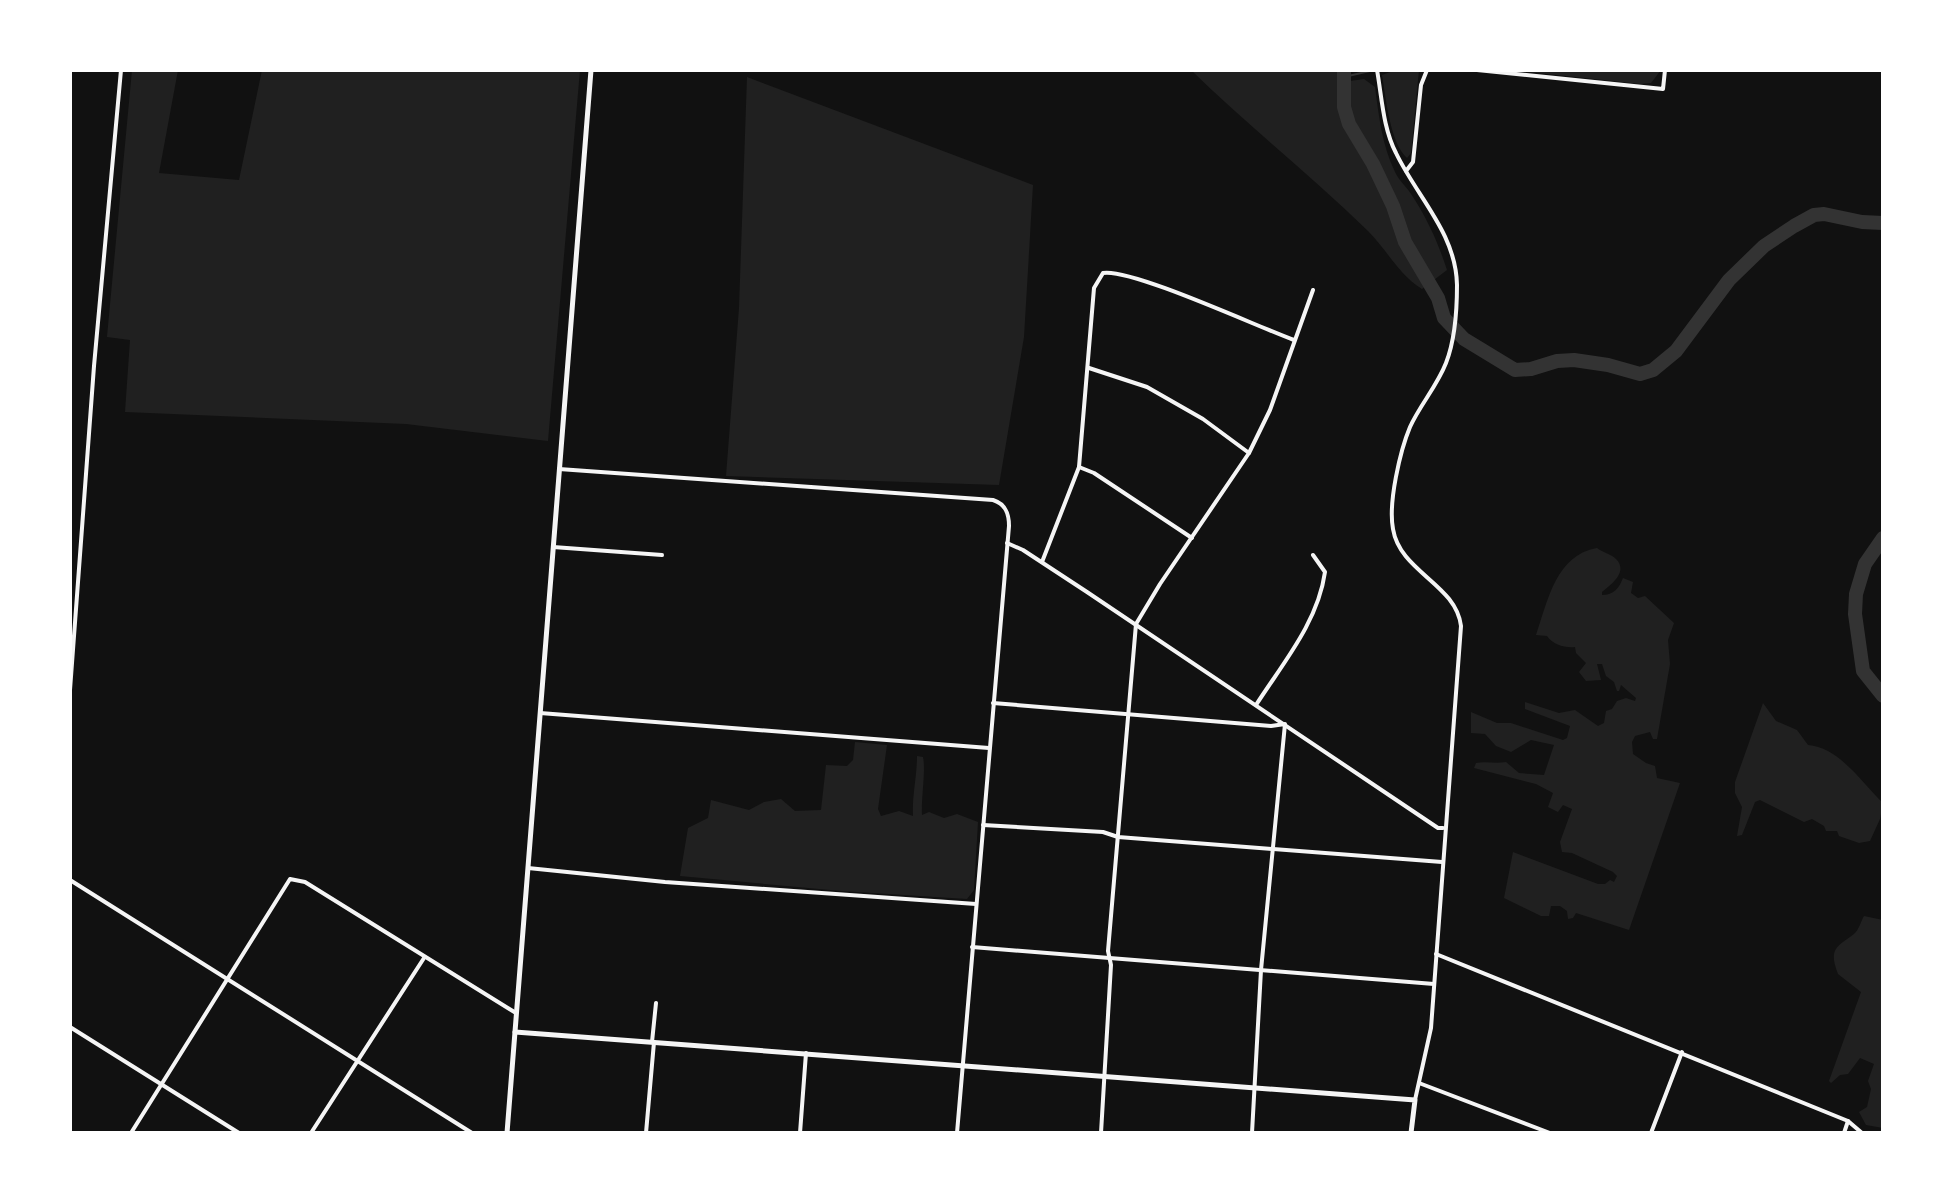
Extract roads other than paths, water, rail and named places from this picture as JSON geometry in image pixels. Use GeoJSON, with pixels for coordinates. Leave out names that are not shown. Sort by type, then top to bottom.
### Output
{"type":"FeatureCollection","features":[{"type":"Feature","properties":{"kind":"street"},"geometry":{"type":"LineString","coordinates":[[70,690],[94,366],[121,70]]}},
{"type":"Feature","properties":{"kind":"street"},"geometry":{"type":"LineString","coordinates":[[507,1133],[591,70]]}},
{"type":"Feature","properties":{"kind":"street"},"geometry":{"type":"LineString","coordinates":[[1406,171],[1413,162],[1421,85],[1427,70]]}},
{"type":"Feature","properties":{"kind":"street"},"geometry":{"type":"LineString","coordinates":[[1477,70],[1663,89],[1665,70]]}},
{"type":"Feature","properties":{"kind":"street"},"geometry":{"type":"LineString","coordinates":[[1377,71],[1390,140],[1446,237],[1457,287],[1452,343],[1443,370],[1414,419],[1405,443],[1392,510],[1397,545],[1410,563],[1450,600],[1460,620],[1431,1028],[1411,1133]]}},
{"type":"Feature","properties":{"kind":"street"},"geometry":{"type":"LineString","coordinates":[[1042,562],[1079,467],[1094,288],[1103,273],[1113,271],[1294,340]]}},
{"type":"Feature","properties":{"kind":"street"},"geometry":{"type":"LineString","coordinates":[[1101,1133],[1118,837],[1136,624],[1249,453],[1270,410],[1313,290]]}},
{"type":"Feature","properties":{"kind":"street"},"geometry":{"type":"LineString","coordinates":[[1089,368],[1147,387],[1203,419],[1249,453]]}},
{"type":"Feature","properties":{"kind":"street"},"geometry":{"type":"LineString","coordinates":[[1079,467],[1094,473],[1192,538]]}},
{"type":"Feature","properties":{"kind":"street"},"geometry":{"type":"LineString","coordinates":[[558,469],[987,499],[1003,505],[1009,518],[957,1133]]}},
{"type":"Feature","properties":{"kind":"street"},"geometry":{"type":"LineString","coordinates":[[1007,543],[1042,562],[1136,624],[1438,828],[1444,828]]}},
{"type":"Feature","properties":{"kind":"street"},"geometry":{"type":"LineString","coordinates":[[553,547],[662,555]]}},
{"type":"Feature","properties":{"kind":"street"},"geometry":{"type":"LineString","coordinates":[[1256,705],[1311,619],[1322,594],[1325,572],[1313,555]]}},
{"type":"Feature","properties":{"kind":"street"},"geometry":{"type":"LineString","coordinates":[[993,703],[1271,726],[1285,724]]}},
{"type":"Feature","properties":{"kind":"street"},"geometry":{"type":"LineString","coordinates":[[540,713],[989,748]]}},
{"type":"Feature","properties":{"kind":"street"},"geometry":{"type":"LineString","coordinates":[[1252,1133],[1261,970],[1285,724]]}},
{"type":"Feature","properties":{"kind":"street"},"geometry":{"type":"LineString","coordinates":[[983,825],[1103,832],[1118,837],[1442,862]]}},
{"type":"Feature","properties":{"kind":"street"},"geometry":{"type":"LineString","coordinates":[[528,868],[694,884],[976,904]]}},
{"type":"Feature","properties":{"kind":"street"},"geometry":{"type":"LineString","coordinates":[[131,1133],[290,879],[305,882],[516,1013]]}},
{"type":"Feature","properties":{"kind":"street"},"geometry":{"type":"LineString","coordinates":[[70,880],[472,1133]]}},
{"type":"Feature","properties":{"kind":"street"},"geometry":{"type":"LineString","coordinates":[[972,947],[1434,984]]}},
{"type":"Feature","properties":{"kind":"street"},"geometry":{"type":"LineString","coordinates":[[1436,954],[1848,1121],[1862,1133]]}},
{"type":"Feature","properties":{"kind":"street"},"geometry":{"type":"LineString","coordinates":[[311,1133],[424,958]]}},
{"type":"Feature","properties":{"kind":"street"},"geometry":{"type":"LineString","coordinates":[[646,1133],[656,1003]]}},
{"type":"Feature","properties":{"kind":"street"},"geometry":{"type":"LineString","coordinates":[[70,1027],[239,1133]]}},
{"type":"Feature","properties":{"kind":"street"},"geometry":{"type":"LineString","coordinates":[[515,1032],[1415,1100]]}},
{"type":"Feature","properties":{"kind":"street"},"geometry":{"type":"LineString","coordinates":[[1651,1133],[1682,1052]]}},
{"type":"Feature","properties":{"kind":"street"},"geometry":{"type":"LineString","coordinates":[[800,1133],[806,1053]]}},
{"type":"Feature","properties":{"kind":"street"},"geometry":{"type":"LineString","coordinates":[[1419,1083],[1550,1133]]}},
{"type":"Feature","properties":{"kind":"street"},"geometry":{"type":"LineString","coordinates":[[1844,1133],[1848,1121]]}},
{"type":"Feature","properties":{"kind":"waterway"},"geometry":{"type":"LineString","coordinates":[[1344,70],[1344,107],[1349,124],[1373,164],[1393,206],[1405,242],[1438,298],[1444,318],[1464,339],[1515,370],[1574,360],[1640,374],[1653,370],[1676,351],[1729,280],[1764,246],[1794,226],[1814,215],[1824,214],[1883,223]]}},
{"type":"Feature","properties":{"kind":"waterway"},"geometry":{"type":"LineString","coordinates":[[1344,77],[1374,70]]}},
{"type":"Feature","properties":{"kind":"waterway"},"geometry":{"type":"LineString","coordinates":[[1883,538],[1865,564],[1856,594],[1855,614],[1863,671],[1883,696]]}}]}
